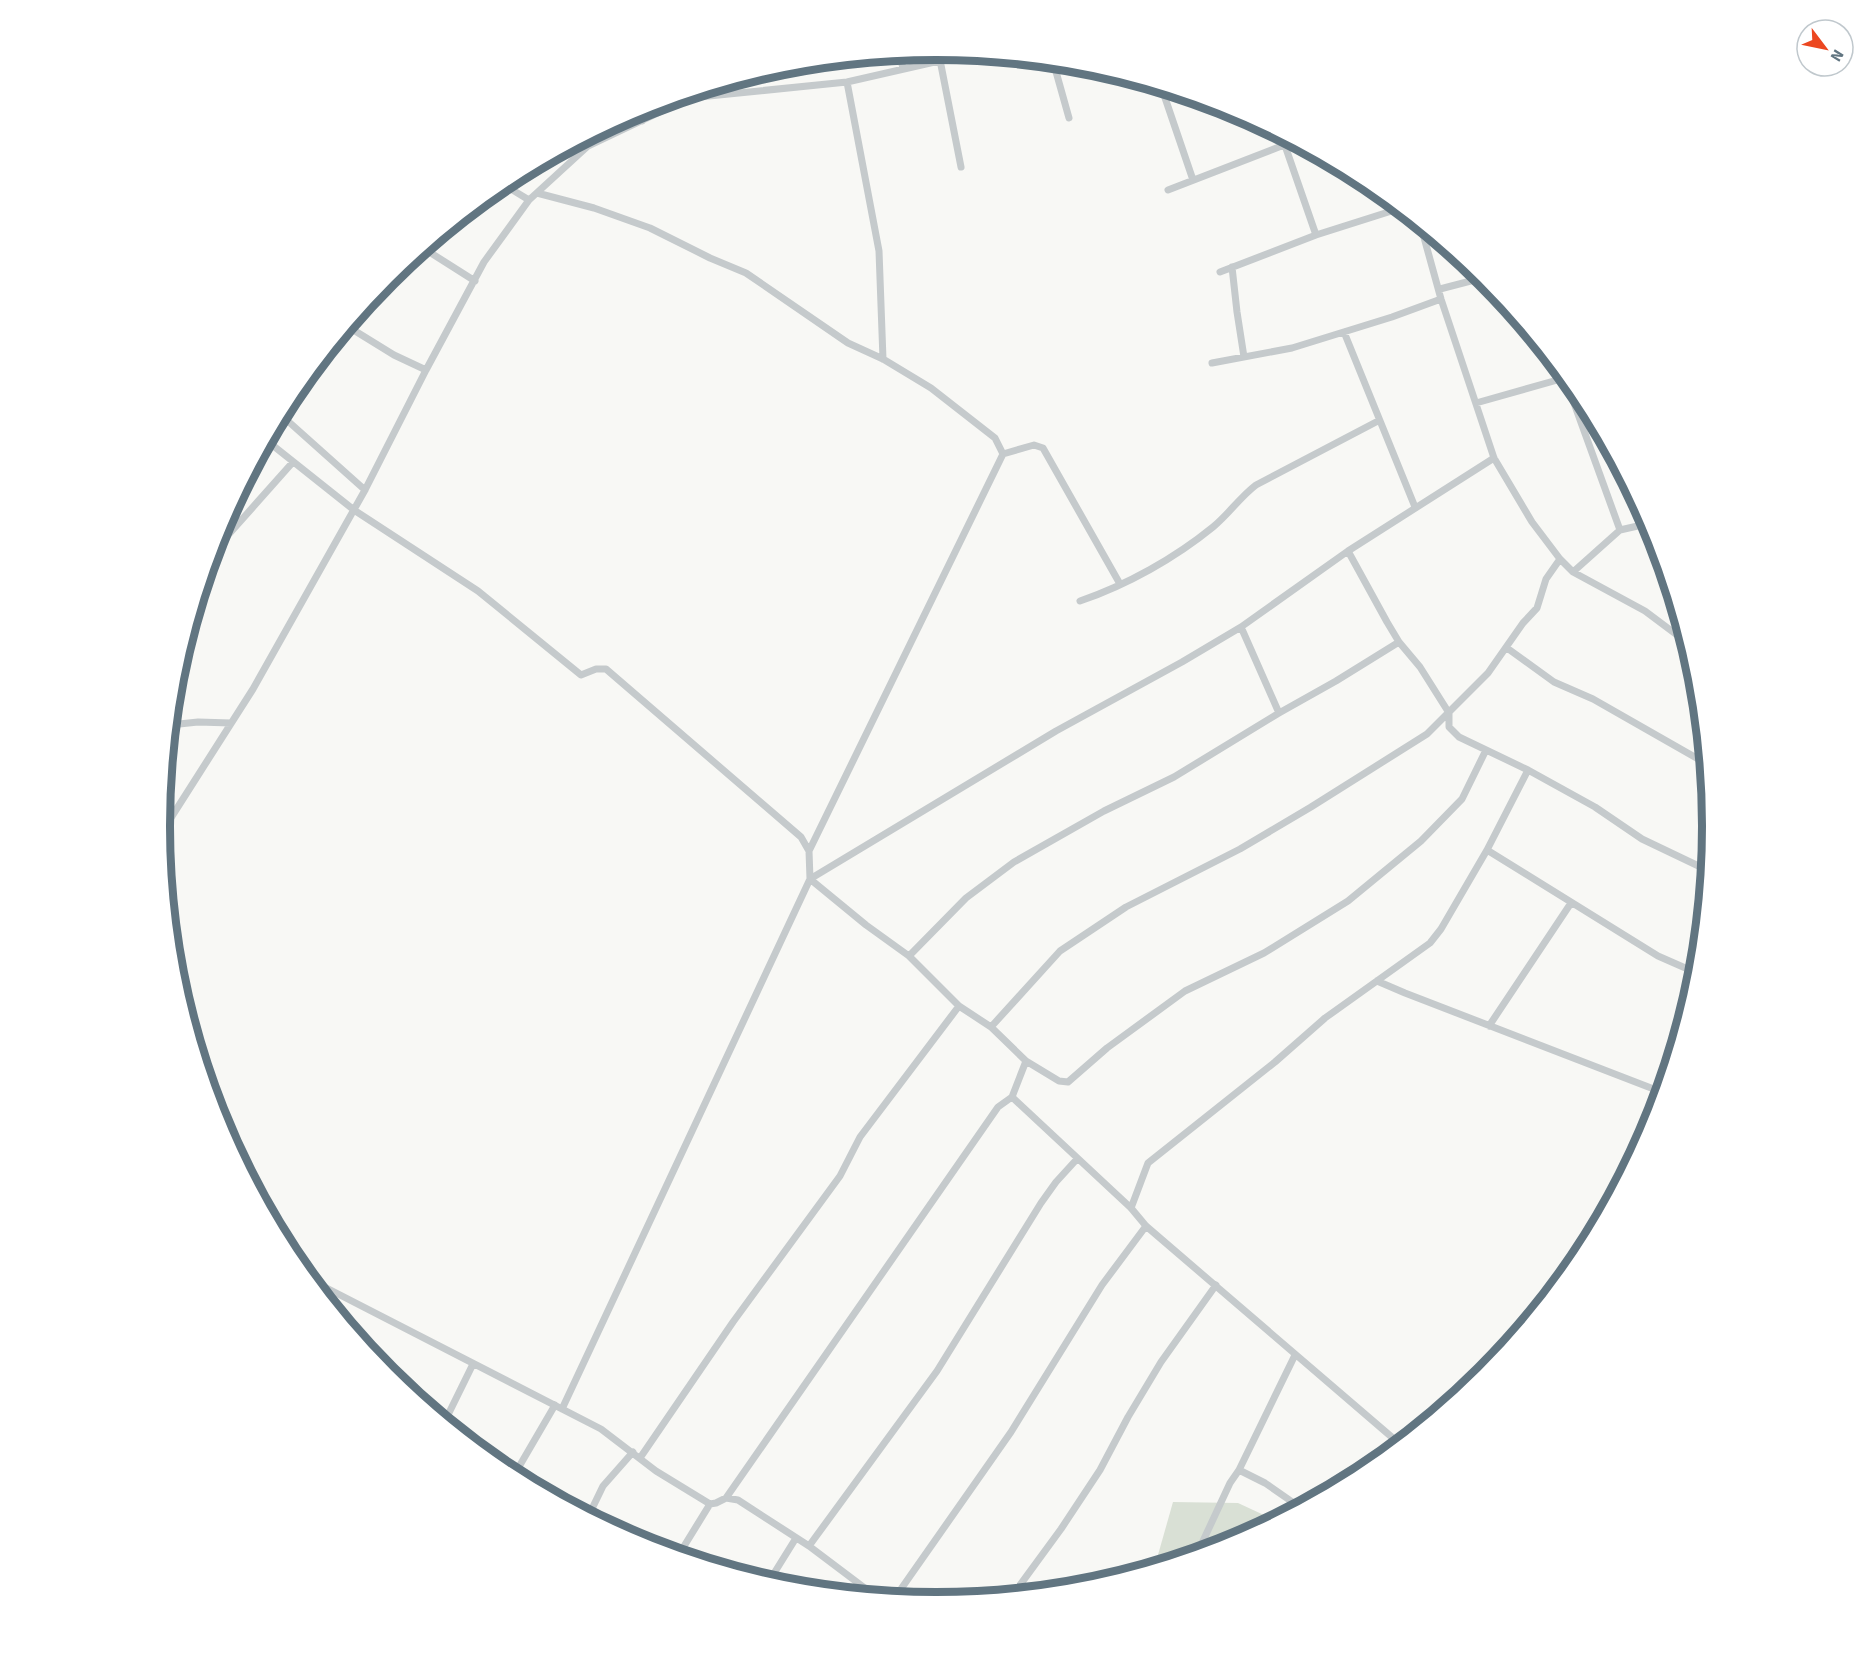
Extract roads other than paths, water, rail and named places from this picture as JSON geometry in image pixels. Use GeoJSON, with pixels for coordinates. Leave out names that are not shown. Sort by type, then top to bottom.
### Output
{"type":"FeatureCollection","features":[{"type":"Feature","properties":{"kind":"street"},"geometry":{"type":"LineString","coordinates":[[705,96],[847,82],[939,60]]}},
{"type":"Feature","properties":{"kind":"street"},"geometry":{"type":"LineString","coordinates":[[940,60],[961,167]]}},
{"type":"Feature","properties":{"kind":"street"},"geometry":{"type":"LineString","coordinates":[[901,61],[903,68]]}},
{"type":"Feature","properties":{"kind":"street"},"geometry":{"type":"LineString","coordinates":[[1056,70],[1069,118]]}},
{"type":"Feature","properties":{"kind":"street"},"geometry":{"type":"LineString","coordinates":[[847,82],[879,251],[884,359]]}},
{"type":"Feature","properties":{"kind":"street"},"geometry":{"type":"LineString","coordinates":[[1164,95],[1193,180]]}},
{"type":"Feature","properties":{"kind":"street"},"geometry":{"type":"LineString","coordinates":[[170,814],[253,689],[354,510],[426,370],[503,233],[529,200],[588,146],[663,111]]}},
{"type":"Feature","properties":{"kind":"street"},"geometry":{"type":"LineString","coordinates":[[1168,190],[1284,145],[1316,235]]}},
{"type":"Feature","properties":{"kind":"street"},"geometry":{"type":"LineString","coordinates":[[511,189],[529,200]]}},
{"type":"Feature","properties":{"kind":"street"},"geometry":{"type":"LineString","coordinates":[[537,193],[594,208],[650,228],[746,273],[848,343],[884,359],[931,388],[995,438],[1003,454]]}},
{"type":"Feature","properties":{"kind":"street"},"geometry":{"type":"LineString","coordinates":[[1220,272],[1316,235],[1393,211]]}},
{"type":"Feature","properties":{"kind":"street"},"geometry":{"type":"LineString","coordinates":[[1424,235],[1441,299],[1494,458],[1532,522],[1560,559],[1573,572],[1645,611],[1679,636]]}},
{"type":"Feature","properties":{"kind":"street"},"geometry":{"type":"LineString","coordinates":[[429,252],[475,281]]}},
{"type":"Feature","properties":{"kind":"street"},"geometry":{"type":"LineString","coordinates":[[1232,267],[1236,312],[1244,357]]}},
{"type":"Feature","properties":{"kind":"street"},"geometry":{"type":"LineString","coordinates":[[1440,289],[1473,280]]}},
{"type":"Feature","properties":{"kind":"street"},"geometry":{"type":"LineString","coordinates":[[1212,363],[1292,348],[1441,299]]}},
{"type":"Feature","properties":{"kind":"street"},"geometry":{"type":"LineString","coordinates":[[353,330],[394,355],[426,370]]}},
{"type":"Feature","properties":{"kind":"street"},"geometry":{"type":"LineString","coordinates":[[1344,332],[1414,507]]}},
{"type":"Feature","properties":{"kind":"street"},"geometry":{"type":"LineString","coordinates":[[1476,403],[1557,377]]}},
{"type":"Feature","properties":{"kind":"street"},"geometry":{"type":"LineString","coordinates":[[1575,402],[1620,530]]}},
{"type":"Feature","properties":{"kind":"street"},"geometry":{"type":"LineString","coordinates":[[287,420],[365,489]]}},
{"type":"Feature","properties":{"kind":"street"},"geometry":{"type":"LineString","coordinates":[[1080,601],[1120,584],[1190,545],[1215,526],[1245,493],[1256,485],[1378,421]]}},
{"type":"Feature","properties":{"kind":"street"},"geometry":{"type":"LineString","coordinates":[[272,445],[354,510],[478,591],[581,675],[596,669],[606,669],[801,837],[809,851],[810,879],[562,1408]]}},
{"type":"Feature","properties":{"kind":"street"},"geometry":{"type":"LineString","coordinates":[[809,851],[1003,454],[1034,445],[1043,448],[1120,584]]}},
{"type":"Feature","properties":{"kind":"street"},"geometry":{"type":"LineString","coordinates":[[810,879],[1056,731],[1241,627],[1348,551],[1494,458]]}},
{"type":"Feature","properties":{"kind":"street"},"geometry":{"type":"LineString","coordinates":[[227,537],[293,462]]}},
{"type":"Feature","properties":{"kind":"street"},"geometry":{"type":"LineString","coordinates":[[1573,572],[1620,530],[1641,525]]}},
{"type":"Feature","properties":{"kind":"street"},"geometry":{"type":"LineString","coordinates":[[1348,551],[1399,642],[1420,667],[1449,713],[1449,727],[1459,737],[1528,770],[1594,807],[1642,839],[1701,867]]}},
{"type":"Feature","properties":{"kind":"street"},"geometry":{"type":"LineString","coordinates":[[991,1027],[1060,951],[1126,907],[1240,849],[1321,802],[1427,734],[1488,674],[1501,654],[1508,648],[1523,623],[1537,608],[1546,579],[1560,559]]}},
{"type":"Feature","properties":{"kind":"street"},"geometry":{"type":"LineString","coordinates":[[1241,627],[1279,713]]}},
{"type":"Feature","properties":{"kind":"street"},"geometry":{"type":"LineString","coordinates":[[909,956],[966,898],[1014,862],[1104,811],[1174,777],[1399,642]]}},
{"type":"Feature","properties":{"kind":"street"},"geometry":{"type":"LineString","coordinates":[[1508,648],[1554,682],[1593,699],[1699,760]]}},
{"type":"Feature","properties":{"kind":"street"},"geometry":{"type":"LineString","coordinates":[[177,724],[231,723]]}},
{"type":"Feature","properties":{"kind":"street"},"geometry":{"type":"LineString","coordinates":[[810,879],[866,925],[909,956],[959,1006],[991,1027],[1026,1061],[1059,1081],[1068,1082],[1107,1048],[1185,991],[1264,953],[1348,901],[1421,841],[1462,799],[1486,750]]}},
{"type":"Feature","properties":{"kind":"street"},"geometry":{"type":"LineString","coordinates":[[1131,1208],[1148,1163],[1275,1062],[1324,1018],[1430,942],[1441,929],[1487,850],[1528,770]]}},
{"type":"Feature","properties":{"kind":"street"},"geometry":{"type":"LineString","coordinates":[[1487,850],[1658,956],[1689,970]]}},
{"type":"Feature","properties":{"kind":"street"},"geometry":{"type":"LineString","coordinates":[[1489,1026],[1571,903]]}},
{"type":"Feature","properties":{"kind":"street"},"geometry":{"type":"LineString","coordinates":[[1377,981],[1656,1090]]}},
{"type":"Feature","properties":{"kind":"street"},"geometry":{"type":"LineString","coordinates":[[640,1458],[733,1322],[840,1176],[860,1137],[959,1006]]}},
{"type":"Feature","properties":{"kind":"street"},"geometry":{"type":"LineString","coordinates":[[323,1286],[601,1429],[681,1488],[710,1504],[716,1503],[726,1497],[998,1107],[1012,1097],[1026,1061]]}},
{"type":"Feature","properties":{"kind":"street"},"geometry":{"type":"LineString","coordinates":[[1012,1097],[1131,1208],[1146,1226],[1396,1440]]}},
{"type":"Feature","properties":{"kind":"street"},"geometry":{"type":"LineString","coordinates":[[809,1546],[937,1371],[1041,1203],[1077,1159]]}},
{"type":"Feature","properties":{"kind":"street"},"geometry":{"type":"LineString","coordinates":[[899,1592],[1011,1432],[1101,1285],[1146,1226]]}},
{"type":"Feature","properties":{"kind":"street"},"geometry":{"type":"LineString","coordinates":[[1018,1588],[1100,1470],[1161,1362],[1216,1285]]}},
{"type":"Feature","properties":{"kind":"street"},"geometry":{"type":"LineString","coordinates":[[1201,1546],[1295,1354]]}},
{"type":"Feature","properties":{"kind":"street"},"geometry":{"type":"LineString","coordinates":[[447,1416],[473,1364]]}},
{"type":"Feature","properties":{"kind":"street"},"geometry":{"type":"LineString","coordinates":[[518,1468],[555,1405]]}},
{"type":"Feature","properties":{"kind":"street"},"geometry":{"type":"LineString","coordinates":[[591,1511],[603,1486],[633,1452]]}},
{"type":"Feature","properties":{"kind":"street"},"geometry":{"type":"LineString","coordinates":[[1239,1470],[1265,1483],[1295,1504]]}},
{"type":"Feature","properties":{"kind":"street"},"geometry":{"type":"LineString","coordinates":[[726,1497],[738,1500],[809,1546],[865,1589]]}},
{"type":"Feature","properties":{"kind":"street"},"geometry":{"type":"LineString","coordinates":[[682,1549],[710,1504]]}},
{"type":"Feature","properties":{"kind":"street"},"geometry":{"type":"LineString","coordinates":[[773,1575],[796,1538]]}}]}
